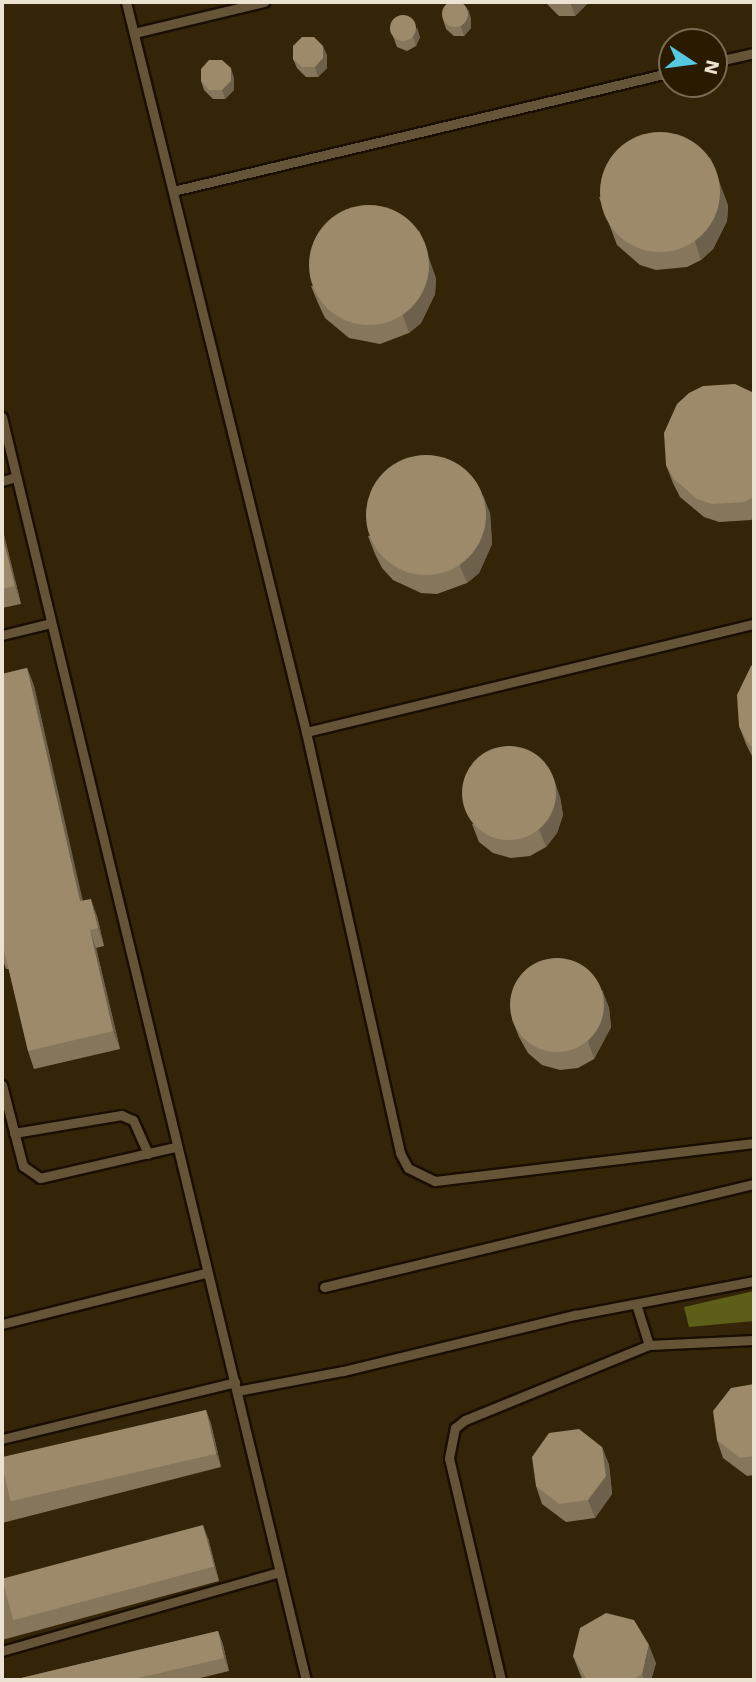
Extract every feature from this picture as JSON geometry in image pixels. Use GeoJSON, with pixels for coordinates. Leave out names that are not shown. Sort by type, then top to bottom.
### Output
{"type":"FeatureCollection","features":[{"type":"Feature","properties":{"kind":"lane"},"geometry":{"type":"LineString","coordinates":[[126,2],[306,732],[400,1153],[408,1168],[435,1181],[754,1143]]}},
{"type":"Feature","properties":{"kind":"lane"},"geometry":{"type":"LineString","coordinates":[[134,33],[264,2]]}},
{"type":"Feature","properties":{"kind":"lane"},"geometry":{"type":"LineString","coordinates":[[728,59],[754,53]]}},
{"type":"Feature","properties":{"kind":"lane"},"geometry":{"type":"LineString","coordinates":[[173,191],[658,75]]}},
{"type":"Feature","properties":{"kind":"lane"},"geometry":{"type":"LineString","coordinates":[[2,417],[205,1273],[236,1386],[306,1680]]}},
{"type":"Feature","properties":{"kind":"lane"},"geometry":{"type":"LineString","coordinates":[[2,481],[16,477]]}},
{"type":"Feature","properties":{"kind":"lane"},"geometry":{"type":"LineString","coordinates":[[2,635],[51,622]]}},
{"type":"Feature","properties":{"kind":"lane"},"geometry":{"type":"LineString","coordinates":[[306,732],[754,624]]}},
{"type":"Feature","properties":{"kind":"lane"},"geometry":{"type":"LineString","coordinates":[[2,1084],[23,1166],[40,1178],[175,1147]]}},
{"type":"Feature","properties":{"kind":"lane"},"geometry":{"type":"LineString","coordinates":[[14,1133],[121,1115],[133,1120],[148,1154]]}},
{"type":"Feature","properties":{"kind":"lane"},"geometry":{"type":"LineString","coordinates":[[324,1287],[754,1184]]}},
{"type":"Feature","properties":{"kind":"lane"},"geometry":{"type":"LineString","coordinates":[[2,1324],[205,1273]]}},
{"type":"Feature","properties":{"kind":"lane"},"geometry":{"type":"LineString","coordinates":[[2,1439],[236,1386],[258,1388],[636,1304],[754,1281]]}},
{"type":"Feature","properties":{"kind":"lane"},"geometry":{"type":"LineString","coordinates":[[636,1304],[649,1345]]}},
{"type":"Feature","properties":{"kind":"lane"},"geometry":{"type":"LineString","coordinates":[[501,1680],[449,1458],[451,1438],[465,1420],[649,1345],[754,1340]]}},
{"type":"Feature","properties":{"kind":"lane"},"geometry":{"type":"LineString","coordinates":[[2,1651],[279,1572]]}},
{"type":"Feature","properties":{"kind":"shaded area"},"geometry":{"type":"Polygon","coordinates":[[[754,1291],[754,1321],[689,1327],[684,1307],[754,1291]]]}},
{"type":"Feature","properties":{"kind":"building"},"geometry":{"type":"Polygon","coordinates":[[[455,1],[464,5],[468,14],[464,23],[455,27],[446,23],[442,14],[446,5],[455,1]]]}},
{"type":"Feature","properties":{"kind":"building"},"geometry":{"type":"Polygon","coordinates":[[[403,15],[412,19],[416,28],[412,37],[403,41],[394,37],[390,28],[394,19],[403,15]]]}},
{"type":"Feature","properties":{"kind":"building"},"geometry":{"type":"Polygon","coordinates":[[[302,37],[314,37],[323,46],[323,58],[315,67],[302,67],[293,59],[293,46],[302,37]]]}},
{"type":"Feature","properties":{"kind":"building"},"geometry":{"type":"Polygon","coordinates":[[[209,60],[222,60],[231,68],[231,81],[222,90],[209,90],[201,81],[201,69],[209,60]]]}},
{"type":"Feature","properties":{"kind":"building"},"geometry":{"type":"Polygon","coordinates":[[[660,132],[683,136],[702,150],[716,169],[720,192],[716,215],[702,234],[683,248],[660,252],[637,248],[618,234],[604,215],[600,192],[604,169],[618,150],[637,136],[660,132]]]}},
{"type":"Feature","properties":{"kind":"building"},"geometry":{"type":"Polygon","coordinates":[[[369,205],[392,210],[411,223],[424,242],[429,265],[424,288],[411,307],[392,320],[369,325],[346,320],[327,307],[314,288],[309,265],[314,242],[327,223],[346,210],[369,205]]]}},
{"type":"Feature","properties":{"kind":"building"},"geometry":{"type":"Polygon","coordinates":[[[735,384],[754,393],[754,497],[744,502],[712,504],[697,499],[674,479],[666,465],[664,433],[677,404],[689,393],[703,386],[735,384]]]}},
{"type":"Feature","properties":{"kind":"building"},"geometry":{"type":"Polygon","coordinates":[[[426,455],[449,460],[468,473],[481,492],[486,515],[481,538],[468,557],[449,570],[426,575],[403,570],[384,557],[371,538],[366,515],[371,492],[384,473],[403,460],[426,455]]]}},
{"type":"Feature","properties":{"kind":"building"},"geometry":{"type":"Polygon","coordinates":[[[2,535],[15,586],[2,589],[2,535]]]}},
{"type":"Feature","properties":{"kind":"building"},"geometry":{"type":"Polygon","coordinates":[[[754,663],[754,749],[739,726],[737,695],[754,663]]]}},
{"type":"Feature","properties":{"kind":"building"},"geometry":{"type":"Polygon","coordinates":[[[27,668],[80,901],[91,899],[98,928],[90,930],[113,1031],[28,1051],[4,950],[2,951],[2,674],[27,668]]]}},
{"type":"Feature","properties":{"kind":"building"},"geometry":{"type":"Polygon","coordinates":[[[509,746],[527,750],[542,760],[552,775],[556,793],[552,811],[542,826],[527,836],[509,840],[491,836],[476,826],[466,811],[462,793],[466,775],[476,760],[491,750],[509,746]]]}},
{"type":"Feature","properties":{"kind":"building"},"geometry":{"type":"Polygon","coordinates":[[[557,958],[575,962],[590,972],[600,987],[604,1005],[600,1023],[590,1038],[575,1048],[557,1052],[539,1048],[524,1038],[514,1023],[510,1005],[514,987],[524,972],[539,962],[557,958]]]}},
{"type":"Feature","properties":{"kind":"building"},"geometry":{"type":"Polygon","coordinates":[[[754,1384],[754,1456],[740,1458],[717,1440],[713,1411],[731,1388],[754,1384]]]}},
{"type":"Feature","properties":{"kind":"building"},"geometry":{"type":"Polygon","coordinates":[[[206,1410],[216,1454],[11,1501],[2,1457],[206,1410]]]}},
{"type":"Feature","properties":{"kind":"building"},"geometry":{"type":"Polygon","coordinates":[[[579,1429],[602,1447],[606,1476],[588,1500],[559,1504],[536,1486],[532,1457],[549,1433],[579,1429]]]}},
{"type":"Feature","properties":{"kind":"building"},"geometry":{"type":"Polygon","coordinates":[[[203,1525],[214,1567],[13,1620],[2,1579],[203,1525]]]}},
{"type":"Feature","properties":{"kind":"building"},"geometry":{"type":"Polygon","coordinates":[[[606,1613],[634,1620],[649,1645],[642,1674],[631,1680],[587,1680],[573,1656],[580,1628],[606,1613]]]}},
{"type":"Feature","properties":{"kind":"building"},"geometry":{"type":"Polygon","coordinates":[[[218,1631],[224,1658],[130,1680],[13,1680],[218,1631]]]}}]}
